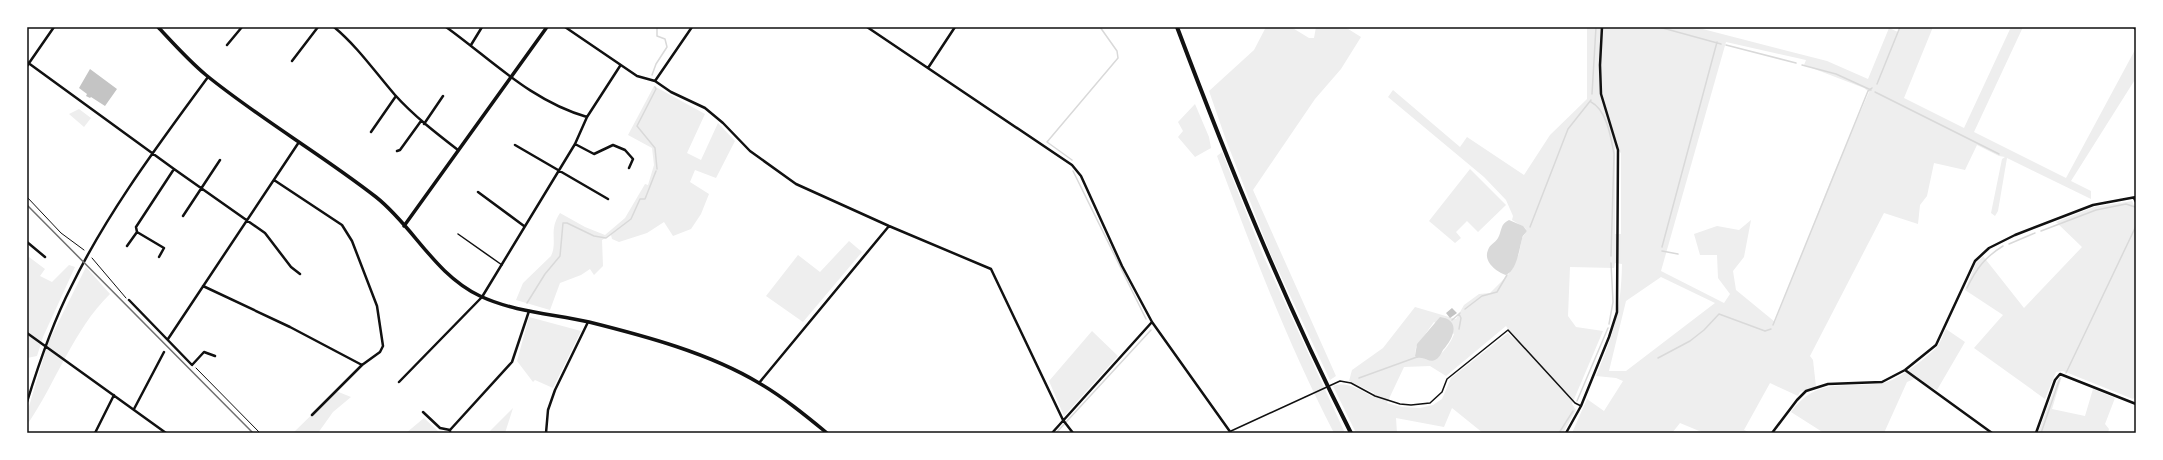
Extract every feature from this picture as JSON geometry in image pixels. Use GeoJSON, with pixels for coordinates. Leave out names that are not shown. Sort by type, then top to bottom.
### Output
{"type":"FeatureCollection","features":[{"type":"Feature","properties":{"kind":"main road"},"geometry":{"type":"LineString","coordinates":[[1177,27],[1258,236],[1321,373],[1351,433]]}},
{"type":"Feature","properties":{"kind":"street"},"geometry":{"type":"LineString","coordinates":[[54,27],[28,64],[152,154],[265,232],[291,268],[300,274]]}},
{"type":"Feature","properties":{"kind":"street"},"geometry":{"type":"LineString","coordinates":[[158,27],[208,77],[377,198],[404,226],[442,270],[458,284],[482,297],[529,311],[588,322],[652,339],[732,368],[785,400],[827,433]]}},
{"type":"Feature","properties":{"kind":"street"},"geometry":{"type":"LineString","coordinates":[[227,45],[242,27]]}},
{"type":"Feature","properties":{"kind":"street"},"geometry":{"type":"LineString","coordinates":[[292,61],[318,27]]}},
{"type":"Feature","properties":{"kind":"street"},"geometry":{"type":"LineString","coordinates":[[334,27],[351,41],[396,96],[423,123],[458,150]]}},
{"type":"Feature","properties":{"kind":"street"},"geometry":{"type":"LineString","coordinates":[[446,27],[471,45],[510,78],[542,100],[564,110],[586,117]]}},
{"type":"Feature","properties":{"kind":"street"},"geometry":{"type":"LineString","coordinates":[[471,45],[482,27]]}},
{"type":"Feature","properties":{"kind":"street"},"geometry":{"type":"LineString","coordinates":[[404,226],[547,27]]}},
{"type":"Feature","properties":{"kind":"street"},"geometry":{"type":"LineString","coordinates":[[565,27],[620,66],[637,76],[656,81],[671,92],[705,108],[750,151],[796,184],[889,226],[991,269],[1063,420],[1072,433]]}},
{"type":"Feature","properties":{"kind":"street"},"geometry":{"type":"LineString","coordinates":[[656,81],[692,27]]}},
{"type":"Feature","properties":{"kind":"street"},"geometry":{"type":"LineString","coordinates":[[867,27],[1072,165],[1081,176],[1122,266],[1152,322],[1230,432]]}},
{"type":"Feature","properties":{"kind":"street"},"geometry":{"type":"LineString","coordinates":[[928,68],[955,27]]}},
{"type":"Feature","properties":{"kind":"street"},"geometry":{"type":"LineString","coordinates":[[1566,433],[1581,406],[1612,330],[1617,301],[1618,150],[1601,94],[1600,65],[1602,27]]}},
{"type":"Feature","properties":{"kind":"street"},"geometry":{"type":"LineString","coordinates":[[399,382],[482,297],[575,144],[586,117],[620,66]]}},
{"type":"Feature","properties":{"kind":"street"},"geometry":{"type":"LineString","coordinates":[[27,402],[45,344],[71,287],[92,246],[152,154],[208,77]]}},
{"type":"Feature","properties":{"kind":"street"},"geometry":{"type":"LineString","coordinates":[[371,132],[396,96]]}},
{"type":"Feature","properties":{"kind":"street"},"geometry":{"type":"LineString","coordinates":[[397,151],[400,150],[423,123],[443,96]]}},
{"type":"Feature","properties":{"kind":"street"},"geometry":{"type":"LineString","coordinates":[[168,339],[299,142]]}},
{"type":"Feature","properties":{"kind":"street"},"geometry":{"type":"LineString","coordinates":[[575,144],[594,154],[613,145],[625,150],[633,159],[629,168]]}},
{"type":"Feature","properties":{"kind":"street"},"geometry":{"type":"LineString","coordinates":[[514,145],[608,199]]}},
{"type":"Feature","properties":{"kind":"street"},"geometry":{"type":"LineString","coordinates":[[183,216],[220,160]]}},
{"type":"Feature","properties":{"kind":"street"},"geometry":{"type":"LineString","coordinates":[[127,246],[137,232],[136,227],[174,169]]}},
{"type":"Feature","properties":{"kind":"street"},"geometry":{"type":"LineString","coordinates":[[274,180],[342,225],[352,241],[377,306],[383,346],[380,352],[362,366],[312,415]]}},
{"type":"Feature","properties":{"kind":"street"},"geometry":{"type":"LineString","coordinates":[[478,192],[524,226]]}},
{"type":"Feature","properties":{"kind":"street"},"geometry":{"type":"LineString","coordinates":[[1772,433],[1797,400],[1806,391],[1828,384],[1882,382],[1906,370],[1936,345],[1974,261],[1989,248],[2015,235],[2094,205],[2135,197],[2136,202]]}},
{"type":"Feature","properties":{"kind":"street"},"geometry":{"type":"LineString","coordinates":[[759,383],[889,226]]}},
{"type":"Feature","properties":{"kind":"street"},"geometry":{"type":"LineString","coordinates":[[137,232],[164,248],[159,257]]}},
{"type":"Feature","properties":{"kind":"street"},"geometry":{"type":"LineString","coordinates":[[27,242],[45,257]]}},
{"type":"Feature","properties":{"kind":"street"},"geometry":{"type":"LineString","coordinates":[[203,286],[290,326],[362,366]]}},
{"type":"Feature","properties":{"kind":"street"},"geometry":{"type":"LineString","coordinates":[[128,300],[192,365],[204,352],[215,356]]}},
{"type":"Feature","properties":{"kind":"street"},"geometry":{"type":"LineString","coordinates":[[423,412],[440,428],[450,431],[512,362],[529,311]]}},
{"type":"Feature","properties":{"kind":"street"},"geometry":{"type":"LineString","coordinates":[[546,433],[548,410],[588,322]]}},
{"type":"Feature","properties":{"kind":"street"},"geometry":{"type":"LineString","coordinates":[[1052,433],[1152,322]]}},
{"type":"Feature","properties":{"kind":"street"},"geometry":{"type":"LineString","coordinates":[[27,333],[45,344],[166,433]]}},
{"type":"Feature","properties":{"kind":"street"},"geometry":{"type":"LineString","coordinates":[[134,409],[164,352]]}},
{"type":"Feature","properties":{"kind":"street"},"geometry":{"type":"LineString","coordinates":[[1906,370],[1992,433]]}},
{"type":"Feature","properties":{"kind":"street"},"geometry":{"type":"LineString","coordinates":[[2036,433],[2055,380],[2060,374],[2136,404]]}},
{"type":"Feature","properties":{"kind":"street"},"geometry":{"type":"LineString","coordinates":[[95,433],[114,395]]}},
{"type":"Feature","properties":{"kind":"lane"},"geometry":{"type":"LineString","coordinates":[[458,234],[502,265]]}},
{"type":"Feature","properties":{"kind":"lane"},"geometry":{"type":"LineString","coordinates":[[1230,432],[1340,381],[1351,383],[1375,396],[1400,404],[1412,405],[1430,403],[1442,392],[1447,379],[1508,330],[1575,403],[1581,406]]}},
{"type":"Feature","properties":{"kind":"path"},"geometry":{"type":"LineString","coordinates":[[27,197],[61,233],[84,250]]}},
{"type":"Feature","properties":{"kind":"path"},"geometry":{"type":"LineString","coordinates":[[92,258],[128,300]]}},
{"type":"Feature","properties":{"kind":"path"},"geometry":{"type":"LineString","coordinates":[[192,365],[260,433]]}},
{"type":"Feature","properties":{"kind":"shaded area"},"geometry":{"type":"Polygon","coordinates":[[[1266,27],[1291,27],[1309,38],[1314,38],[1316,27],[1345,27],[1361,37],[1341,69],[1315,99],[1253,190],[1336,376],[1330,380],[1271,255],[1226,140],[1209,91],[1254,50],[1266,27]]]}},
{"type":"Feature","properties":{"kind":"shaded area"},"geometry":{"type":"Polygon","coordinates":[[[1587,27],[1695,27],[1827,61],[1868,79],[1889,28],[1898,32],[1900,27],[1933,27],[1904,98],[1964,128],[2011,27],[2023,27],[1974,132],[2066,178],[2136,48],[2136,78],[2071,181],[2091,191],[2091,199],[2007,158],[1998,211],[1995,216],[1991,213],[2002,159],[2005,157],[1999,156],[1977,145],[1965,170],[1934,163],[1927,196],[1920,205],[1918,224],[1884,213],[1810,356],[1813,360],[1816,387],[1800,392],[1798,396],[1770,383],[1744,430],[1751,433],[1704,433],[1680,423],[1672,433],[1572,433],[1587,399],[1604,411],[1623,381],[1616,378],[1596,376],[1608,347],[1618,309],[1622,264],[1615,263],[1614,268],[1570,267],[1568,316],[1576,327],[1603,331],[1572,404],[1576,410],[1563,433],[1483,433],[1452,408],[1444,427],[1396,418],[1397,433],[1356,433],[1333,386],[1349,385],[1373,397],[1374,393],[1349,381],[1352,370],[1383,348],[1415,307],[1456,319],[1464,305],[1479,294],[1490,293],[1508,275],[1519,254],[1522,238],[1527,231],[1525,228],[1512,220],[1513,216],[1506,200],[1484,177],[1388,97],[1393,90],[1460,147],[1467,137],[1524,175],[1550,135],[1587,99],[1587,27]],[[1726,42],[1661,271],[1724,303],[1730,294],[1718,278],[1717,255],[1700,255],[1694,234],[1717,226],[1739,230],[1751,220],[1744,257],[1733,271],[1736,290],[1775,322],[1833,175],[1869,92],[1864,88],[1804,65],[1806,60],[1726,42]],[[1615,148],[1615,234],[1621,234],[1621,153],[1615,148]],[[1661,277],[1626,301],[1609,371],[1626,371],[1715,303],[1661,277]],[[1434,322],[1416,347],[1415,356],[1428,359],[1436,357],[1444,351],[1454,334],[1434,322]],[[1506,326],[1446,376],[1430,366],[1404,367],[1387,403],[1402,407],[1420,408],[1433,405],[1442,399],[1451,378],[1508,333],[1515,340],[1506,326]]]}},
{"type":"Feature","properties":{"kind":"shaded area"},"geometry":{"type":"Polygon","coordinates":[[[654,86],[705,114],[687,153],[701,160],[718,123],[735,141],[716,178],[695,170],[690,182],[709,194],[701,214],[691,229],[673,236],[664,222],[647,233],[619,242],[612,239],[611,235],[602,240],[603,266],[594,275],[590,269],[581,275],[560,283],[550,310],[516,300],[523,283],[551,256],[554,245],[556,219],[560,213],[585,227],[605,235],[625,218],[645,184],[648,185],[654,165],[652,148],[628,135],[654,86]]]}},
{"type":"Feature","properties":{"kind":"shaded area"},"geometry":{"type":"Polygon","coordinates":[[[1195,104],[1209,137],[1211,148],[1195,157],[1178,137],[1183,131],[1178,122],[1195,104]]]}},
{"type":"Feature","properties":{"kind":"shaded area"},"geometry":{"type":"Polygon","coordinates":[[[79,109],[91,118],[84,127],[69,114],[79,109]]]}},
{"type":"Feature","properties":{"kind":"shaded area"},"geometry":{"type":"Polygon","coordinates":[[[1222,152],[1263,255],[1345,433],[1334,433],[1286,331],[1257,261],[1217,156],[1222,152]]]}},
{"type":"Feature","properties":{"kind":"shaded area"},"geometry":{"type":"Polygon","coordinates":[[[1470,169],[1506,205],[1478,232],[1467,221],[1456,232],[1461,238],[1455,243],[1429,221],[1470,169]]]}},
{"type":"Feature","properties":{"kind":"shaded area"},"geometry":{"type":"Polygon","coordinates":[[[2132,201],[2136,210],[2136,396],[2133,399],[2063,371],[2056,372],[2045,399],[1974,348],[2003,315],[1965,290],[1976,263],[1983,256],[2024,308],[2082,247],[2056,222],[2094,207],[2132,201]]]}},
{"type":"Feature","properties":{"kind":"shaded area"},"geometry":{"type":"Polygon","coordinates":[[[1509,220],[1523,226],[1527,231],[1522,238],[1519,254],[1513,269],[1506,275],[1491,266],[1487,258],[1487,254],[1490,246],[1498,238],[1504,224],[1509,220]]]}},
{"type":"Feature","properties":{"kind":"shaded area"},"geometry":{"type":"Polygon","coordinates":[[[849,241],[862,252],[803,322],[766,296],[798,255],[820,272],[849,241]]]}},
{"type":"Feature","properties":{"kind":"shaded area"},"geometry":{"type":"Polygon","coordinates":[[[29,257],[45,269],[40,276],[52,282],[69,265],[75,267],[43,337],[37,356],[27,358],[27,260],[29,257]]]}},
{"type":"Feature","properties":{"kind":"shaded area"},"geometry":{"type":"Polygon","coordinates":[[[86,267],[110,294],[97,308],[75,340],[27,425],[27,413],[48,343],[86,267]]]}},
{"type":"Feature","properties":{"kind":"shaded area"},"geometry":{"type":"Polygon","coordinates":[[[529,317],[581,331],[553,388],[535,380],[533,382],[517,361],[529,317]]]}},
{"type":"Feature","properties":{"kind":"shaded area"},"geometry":{"type":"Polygon","coordinates":[[[1440,317],[1447,319],[1453,326],[1454,330],[1450,341],[1440,356],[1435,360],[1431,361],[1417,358],[1415,356],[1417,344],[1440,317]]]}},
{"type":"Feature","properties":{"kind":"shaded area"},"geometry":{"type":"Polygon","coordinates":[[[1946,329],[1965,342],[1937,390],[1914,379],[1907,382],[1884,433],[1824,433],[1791,412],[1811,393],[1822,389],[1832,386],[1883,383],[1896,378],[1919,363],[1936,348],[1946,329]]]}},
{"type":"Feature","properties":{"kind":"shaded area"},"geometry":{"type":"Polygon","coordinates":[[[1092,331],[1118,356],[1064,416],[1049,381],[1092,331]]]}},
{"type":"Feature","properties":{"kind":"shaded area"},"geometry":{"type":"Polygon","coordinates":[[[2062,376],[2052,409],[2085,416],[2093,389],[2115,398],[2105,424],[2109,429],[2108,433],[2038,433],[2057,381],[2062,376]]]}},
{"type":"Feature","properties":{"kind":"shaded area"},"geometry":{"type":"Polygon","coordinates":[[[336,391],[351,397],[333,412],[318,433],[293,433],[336,391]]]}},
{"type":"Feature","properties":{"kind":"shaded area"},"geometry":{"type":"Polygon","coordinates":[[[513,408],[505,433],[488,433],[513,408]]]}},
{"type":"Feature","properties":{"kind":"shaded area"},"geometry":{"type":"Polygon","coordinates":[[[424,418],[440,433],[406,433],[424,418]]]}},
{"type":"Feature","properties":{"kind":"building"},"geometry":{"type":"Polygon","coordinates":[[[90,69],[117,89],[105,106],[91,97],[86,96],[87,94],[79,88],[90,69]]]}},
{"type":"Feature","properties":{"kind":"building"},"geometry":{"type":"Polygon","coordinates":[[[1452,308],[1457,313],[1450,318],[1446,313],[1452,308]]]}},
{"type":"Feature","properties":{"kind":"waterway"},"geometry":{"type":"LineString","coordinates":[[652,75],[656,64],[667,47],[665,39],[657,36],[657,27]]}},
{"type":"Feature","properties":{"kind":"waterway"},"geometry":{"type":"LineString","coordinates":[[1072,160],[1047,142],[1118,58],[1117,51],[1100,27]]}},
{"type":"Feature","properties":{"kind":"waterway"},"geometry":{"type":"LineString","coordinates":[[1592,94],[1596,27]]}},
{"type":"Feature","properties":{"kind":"waterway"},"geometry":{"type":"LineString","coordinates":[[1659,27],[1721,44]]}},
{"type":"Feature","properties":{"kind":"waterway"},"geometry":{"type":"LineString","coordinates":[[1877,84],[1900,27]]}},
{"type":"Feature","properties":{"kind":"waterway"},"geometry":{"type":"LineString","coordinates":[[1662,247],[1717,42]]}},
{"type":"Feature","properties":{"kind":"waterway"},"geometry":{"type":"LineString","coordinates":[[1726,45],[1796,63]]}},
{"type":"Feature","properties":{"kind":"waterway"},"geometry":{"type":"LineString","coordinates":[[1802,65],[1836,74],[1871,90]]}},
{"type":"Feature","properties":{"kind":"waterway"},"geometry":{"type":"LineString","coordinates":[[655,87],[656,89],[637,126],[655,148],[657,169]]}},
{"type":"Feature","properties":{"kind":"waterway"},"geometry":{"type":"LineString","coordinates":[[1773,325],[1868,91],[1872,88]]}},
{"type":"Feature","properties":{"kind":"waterway"},"geometry":{"type":"LineString","coordinates":[[1875,92],[1999,154]]}},
{"type":"Feature","properties":{"kind":"waterway"},"geometry":{"type":"LineString","coordinates":[[1530,227],[1568,129],[1591,100]]}},
{"type":"Feature","properties":{"kind":"waterway"},"geometry":{"type":"LineString","coordinates":[[1591,102],[1601,111],[1605,118],[1610,133],[1614,154],[1611,256]]}},
{"type":"Feature","properties":{"kind":"waterway"},"geometry":{"type":"LineString","coordinates":[[527,303],[545,274],[560,256],[563,223],[567,223],[594,236],[606,238],[631,219],[640,199],[645,199],[656,171]]}},
{"type":"Feature","properties":{"kind":"waterway"},"geometry":{"type":"LineString","coordinates":[[1073,171],[1146,319]]}},
{"type":"Feature","properties":{"kind":"waterway"},"geometry":{"type":"LineString","coordinates":[[2041,231],[2096,210],[2126,204],[2135,207]]}},
{"type":"Feature","properties":{"kind":"waterway"},"geometry":{"type":"LineString","coordinates":[[2066,373],[2136,226]]}},
{"type":"Feature","properties":{"kind":"waterway"},"geometry":{"type":"LineString","coordinates":[[2009,244],[2035,233]]}},
{"type":"Feature","properties":{"kind":"waterway"},"geometry":{"type":"LineString","coordinates":[[1967,288],[1982,264],[2003,246]]}},
{"type":"Feature","properties":{"kind":"waterway"},"geometry":{"type":"LineString","coordinates":[[1662,251],[1678,254]]}},
{"type":"Feature","properties":{"kind":"waterway"},"geometry":{"type":"LineString","coordinates":[[1609,324],[1613,302],[1611,263]]}},
{"type":"Feature","properties":{"kind":"waterway"},"geometry":{"type":"LineString","coordinates":[[1465,309],[1482,296],[1497,292],[1507,275]]}},
{"type":"Feature","properties":{"kind":"waterway"},"geometry":{"type":"LineString","coordinates":[[1452,320],[1460,313]]}},
{"type":"Feature","properties":{"kind":"waterway"},"geometry":{"type":"LineString","coordinates":[[1459,314],[1461,318],[1459,329]]}},
{"type":"Feature","properties":{"kind":"waterway"},"geometry":{"type":"LineString","coordinates":[[1658,358],[1690,341],[1704,330],[1719,314],[1765,331],[1771,329]]}},
{"type":"Feature","properties":{"kind":"waterway"},"geometry":{"type":"LineString","coordinates":[[1577,401],[1608,328]]}},
{"type":"Feature","properties":{"kind":"waterway"},"geometry":{"type":"LineString","coordinates":[[1056,433],[1151,330]]}},
{"type":"Feature","properties":{"kind":"waterway"},"geometry":{"type":"LineString","coordinates":[[1359,378],[1417,357]]}},
{"type":"Feature","properties":{"kind":"waterway"},"geometry":{"type":"LineString","coordinates":[[2041,433],[2060,378]]}},
{"type":"Feature","properties":{"kind":"waterway"},"geometry":{"type":"LineString","coordinates":[[1559,433],[1573,411]]}},
{"type":"Feature","properties":{"kind":"railway"},"geometry":{"type":"LineString","coordinates":[[27,205],[253,433]]}}]}
